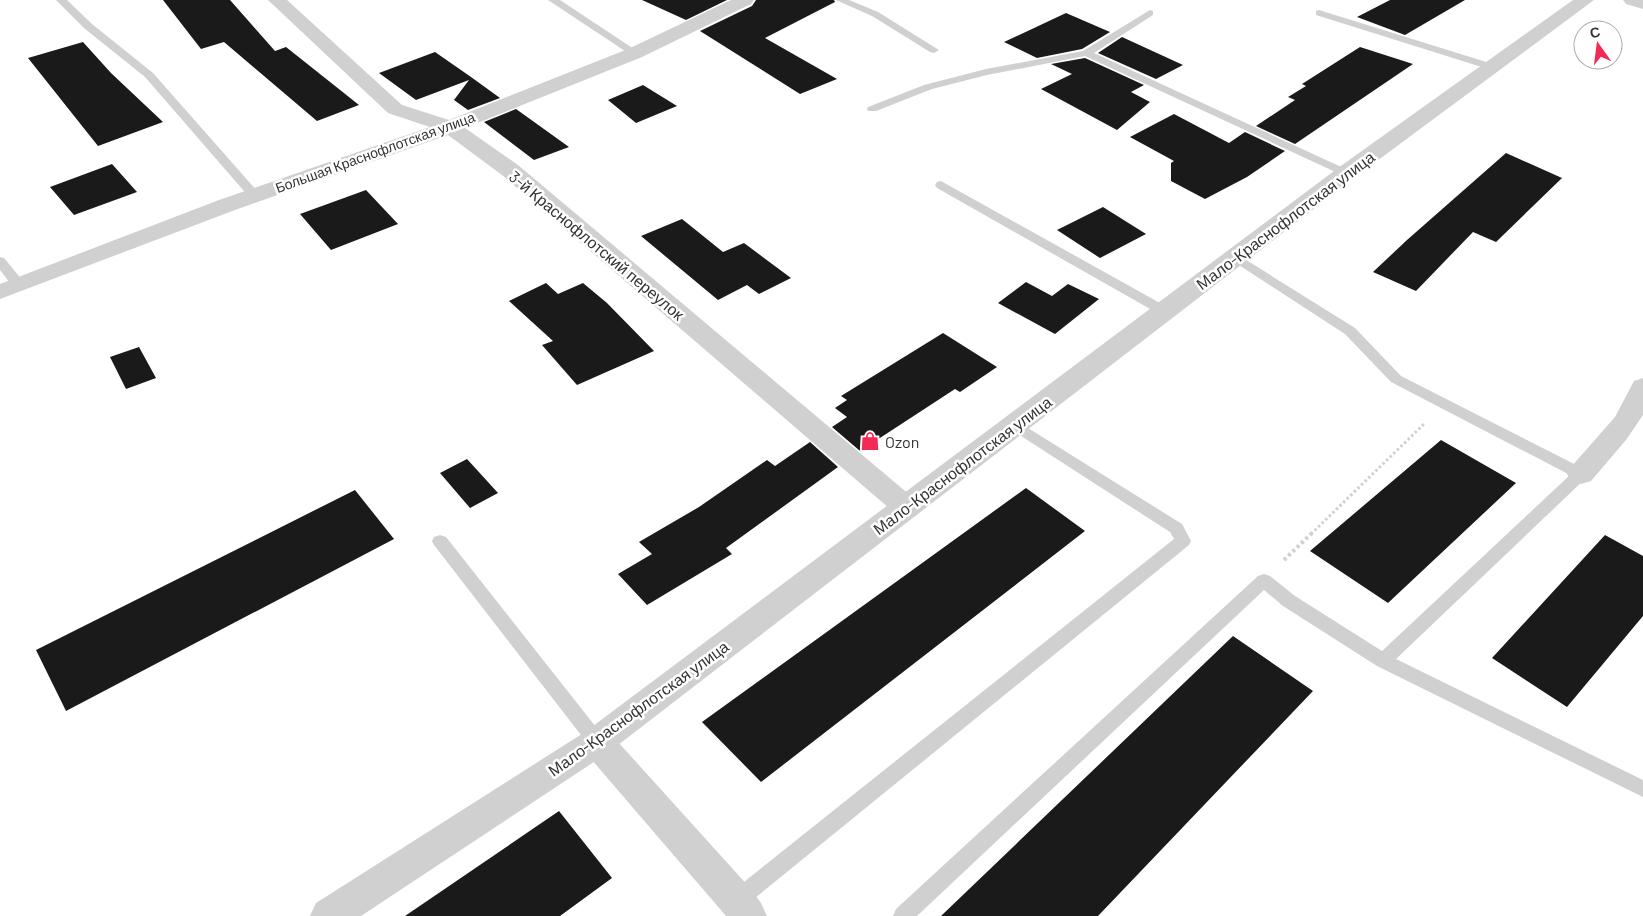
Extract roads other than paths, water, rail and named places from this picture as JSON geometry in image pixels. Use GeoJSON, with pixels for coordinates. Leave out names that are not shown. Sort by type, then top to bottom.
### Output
{"type":"FeatureCollection","features":[{"type":"Feature","properties":{"kind":"street","name":"3-й Краснофлотский переулок"},"geometry":{"type":"LineString","coordinates":[[278,0],[395,109],[450,127],[510,170],[908,508]]}},
{"type":"Feature","properties":{"kind":"street","name":"Большая Краснофлотская улица"},"geometry":{"type":"LineString","coordinates":[[9,288],[254,195],[450,127],[635,53],[745,0]]}},
{"type":"Feature","properties":{"kind":"street","name":"Мало-Краснофлотская улица"},"geometry":{"type":"LineString","coordinates":[[330,916],[597,742],[908,508],[1346,173],[1585,0]]}},
{"type":"Feature","properties":{"kind":"street"},"geometry":{"type":"LineString","coordinates":[[1632,0],[1643,4]]}},
{"type":"Feature","properties":{"kind":"street"},"geometry":{"type":"LineString","coordinates":[[1581,474],[1618,434],[1643,387]]}},
{"type":"Feature","properties":{"kind":"street"},"geometry":{"type":"LineString","coordinates":[[597,742],[742,908]]}},
{"type":"Feature","properties":{"kind":"lane"},"geometry":{"type":"LineString","coordinates":[[61,0],[88,26],[149,75],[254,195]]}},
{"type":"Feature","properties":{"kind":"lane"},"geometry":{"type":"LineString","coordinates":[[553,0],[635,53]]}},
{"type":"Feature","properties":{"kind":"lane"},"geometry":{"type":"LineString","coordinates":[[842,0],[875,14],[934,50]]}},
{"type":"Feature","properties":{"kind":"lane"},"geometry":{"type":"LineString","coordinates":[[872,109],[928,87],[978,74],[1086,53],[1150,13]]}},
{"type":"Feature","properties":{"kind":"lane"},"geometry":{"type":"LineString","coordinates":[[1319,13],[1492,67]]}},
{"type":"Feature","properties":{"kind":"lane"},"geometry":{"type":"LineString","coordinates":[[1086,53],[1346,173]]}},
{"type":"Feature","properties":{"kind":"lane"},"geometry":{"type":"LineString","coordinates":[[941,185],[1164,311]]}},
{"type":"Feature","properties":{"kind":"lane"},"geometry":{"type":"LineString","coordinates":[[1235,257],[1350,330],[1396,379],[1581,474],[1383,661]]}},
{"type":"Feature","properties":{"kind":"lane"},"geometry":{"type":"LineString","coordinates":[[0,261],[9,288]]}},
{"type":"Feature","properties":{"kind":"lane"},"geometry":{"type":"LineString","coordinates":[[742,908],[1183,540],[1176,528],[1015,426]]}},
{"type":"Feature","properties":{"kind":"lane"},"geometry":{"type":"LineString","coordinates":[[440,541],[597,742]]}},
{"type":"Feature","properties":{"kind":"lane"},"geometry":{"type":"LineString","coordinates":[[903,916],[1264,580],[1289,601],[1383,661],[1643,789]]}},
{"type":"Feature","properties":{"kind":"place","name":"Ozon"},"geometry":{"type":"Point","coordinates":[870,441]}}]}
